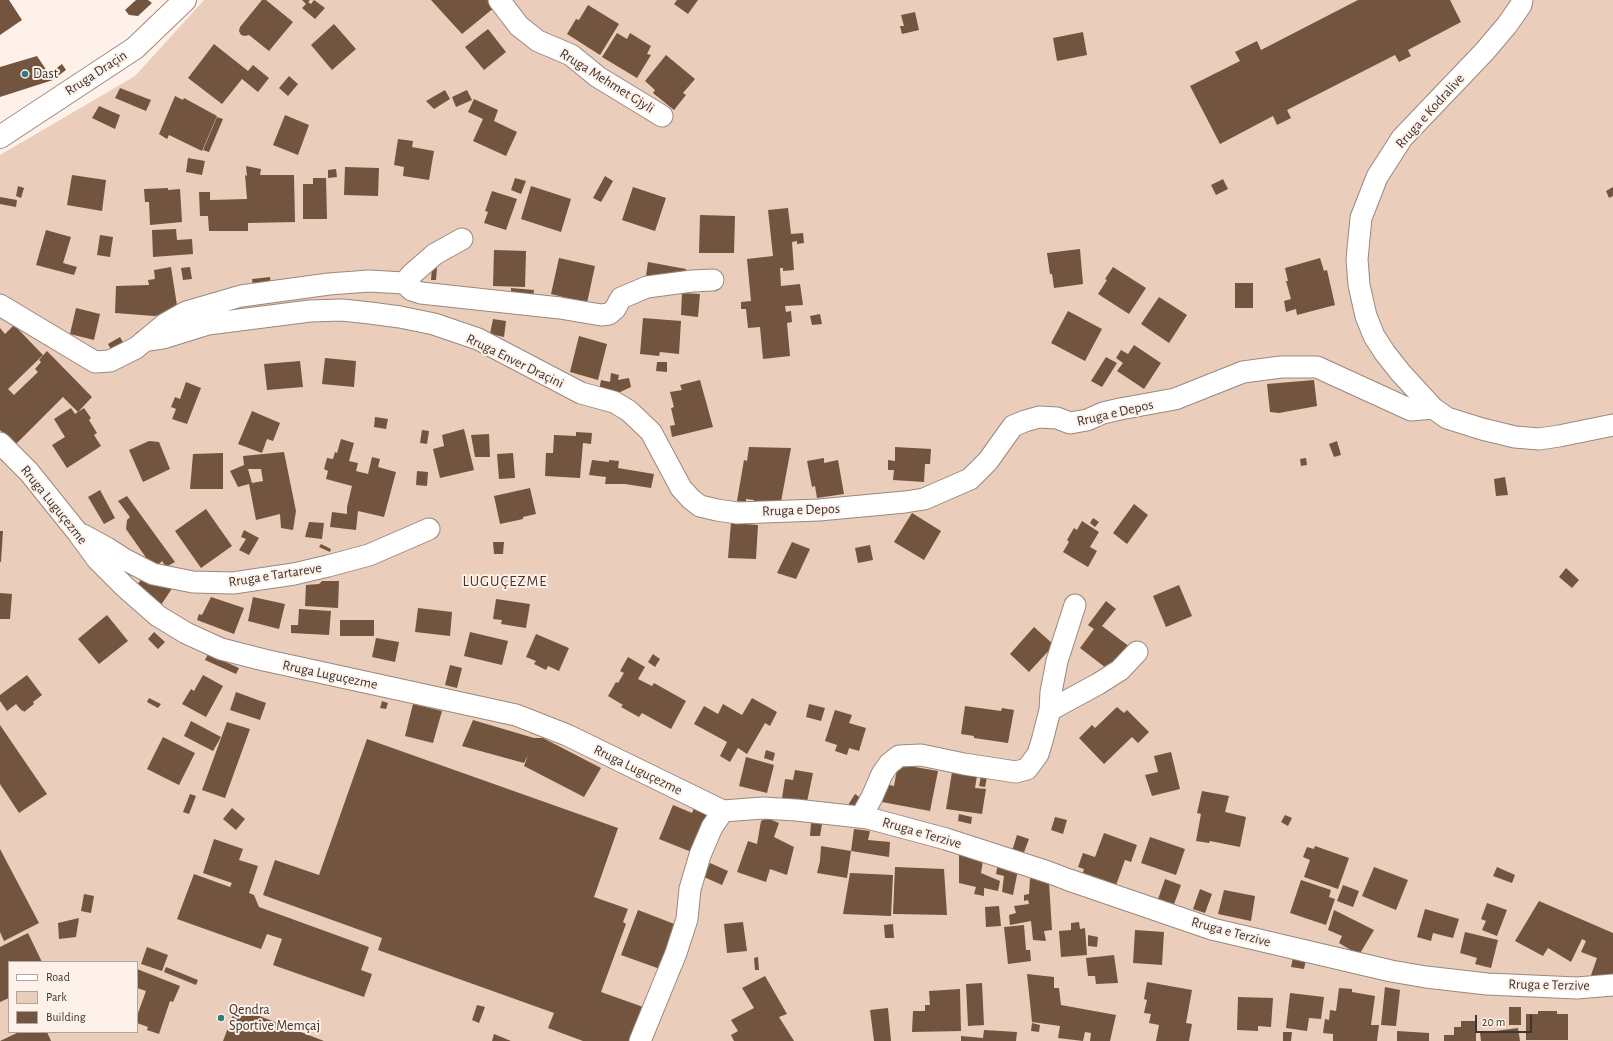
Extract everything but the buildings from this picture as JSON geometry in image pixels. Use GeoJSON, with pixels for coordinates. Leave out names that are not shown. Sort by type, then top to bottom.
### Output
{"type":"FeatureCollection","features":[{"type":"Feature","properties":{"kind":"main road","name":"Rruga Draçin"},"geometry":{"type":"LineString","coordinates":[[0,137],[135,48],[185,0]]}},
{"type":"Feature","properties":{"kind":"street","name":"Rruga Mehmet Gjyli"},"geometry":{"type":"LineString","coordinates":[[499,0],[519,26],[538,41],[571,55],[598,77],[662,116]]}},
{"type":"Feature","properties":{"kind":"street","name":"Rruga e Kodralive"},"geometry":{"type":"LineString","coordinates":[[1522,0],[1521,5],[1507,25],[1485,51],[1402,138],[1377,177],[1361,218],[1357,259],[1359,285],[1366,316],[1374,336],[1385,353],[1433,408],[1447,418],[1482,429],[1539,439],[1613,425]]}},
{"type":"Feature","properties":{"kind":"street"},"geometry":{"type":"LineString","coordinates":[[404,283],[412,274],[436,254],[462,239]]}},
{"type":"Feature","properties":{"kind":"street","name":"Rruga Enver Draçini"},"geometry":{"type":"LineString","coordinates":[[0,305],[95,362],[110,361],[120,357],[136,348],[179,315],[207,305],[241,296],[340,283],[369,281],[404,283],[412,290],[421,293],[560,308],[601,315],[609,314],[621,298],[641,289],[692,280],[712,280]]}},
{"type":"Feature","properties":{"kind":"street","name":"Rruga Enver Draçini"},"geometry":{"type":"LineString","coordinates":[[144,341],[163,338],[208,324],[310,311],[342,310],[400,316],[434,324],[478,339],[581,393],[614,402],[629,411],[651,432],[669,464]]}},
{"type":"Feature","properties":{"kind":"street","name":"Rruga e Depos"},"geometry":{"type":"LineString","coordinates":[[669,464],[681,488],[690,499],[700,506],[737,513],[819,510],[924,499],[970,479],[988,461],[1013,426],[1025,421],[1039,417],[1057,418],[1070,423],[1087,420],[1120,409],[1175,399],[1243,372],[1281,367],[1317,367],[1411,410],[1433,408]]}},
{"type":"Feature","properties":{"kind":"street","name":"Rruga Luguçezme"},"geometry":{"type":"LineString","coordinates":[[0,443],[29,472],[78,533],[97,560],[158,616],[186,633],[221,649],[264,660],[516,715],[567,736],[723,811]]}},
{"type":"Feature","properties":{"kind":"street","name":"Rruga e Tartareve"},"geometry":{"type":"LineString","coordinates":[[78,533],[153,574],[193,582],[233,583],[294,574],[369,555],[429,529]]}},
{"type":"Feature","properties":{"kind":"street","name":"Rruga e Terzive"},"geometry":{"type":"LineString","coordinates":[[861,817],[882,774],[889,764],[899,756],[921,755],[964,764],[1016,772],[1027,769],[1038,754],[1050,710],[1051,692],[1057,660],[1074,605]]}},
{"type":"Feature","properties":{"kind":"street"},"geometry":{"type":"LineString","coordinates":[[1050,710],[1070,701],[1104,681],[1120,670],[1137,652]]}},
{"type":"Feature","properties":{"kind":"street","name":"Rruga e Terzive"},"geometry":{"type":"LineString","coordinates":[[723,811],[763,808],[861,817],[946,839],[1048,872],[1212,929],[1354,964],[1426,977],[1487,984],[1576,988],[1613,985]]}},
{"type":"Feature","properties":{"kind":"street"},"geometry":{"type":"LineString","coordinates":[[640,1041],[676,953],[687,919],[690,889],[700,855],[712,827],[723,811]]}},
{"type":"Feature","properties":{"kind":"green space"},"geometry":{"type":"Polygon","coordinates":[[[204,0],[1613,0],[1613,1041],[0,1041],[0,155],[135,76],[204,0]]]}},
{"type":"Feature","properties":{"kind":"place","name":"Dast"},"geometry":{"type":"Point","coordinates":[25,74]}},
{"type":"Feature","properties":{"kind":"place","name":"Qendra Sportive Memçaj"},"geometry":{"type":"Point","coordinates":[221,1018]}},
{"type":"Feature","properties":{"kind":"district","name":"LUGUÇEZME"},"geometry":{"type":"Point","coordinates":[505,581]}}]}
